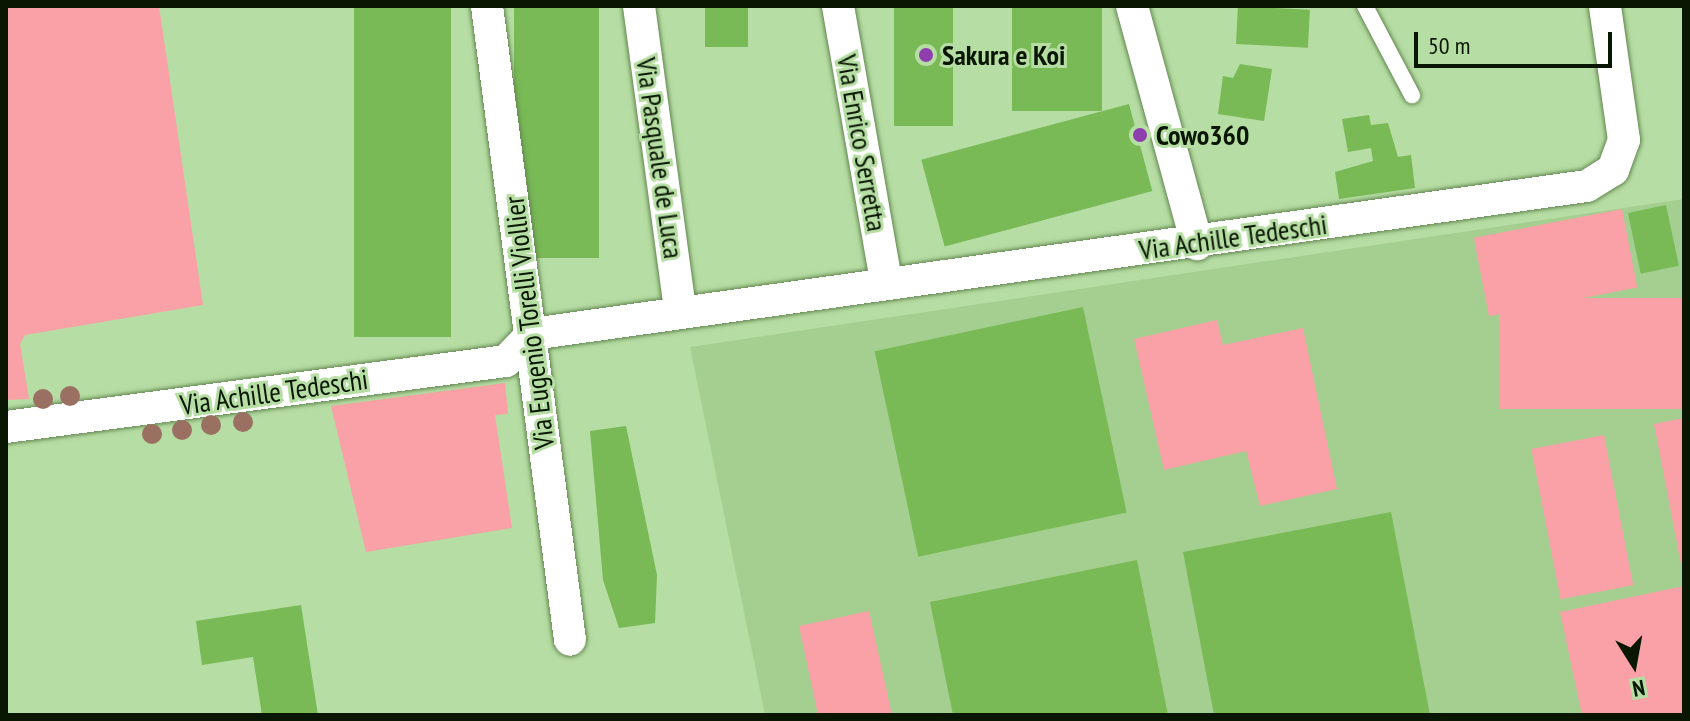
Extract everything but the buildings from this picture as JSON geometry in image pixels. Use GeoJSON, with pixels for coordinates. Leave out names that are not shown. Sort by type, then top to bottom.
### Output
{"type":"FeatureCollection","features":[{"type":"Feature","properties":{"kind":"street","name":"Via Eugenio Torelli Viollier"},"geometry":{"type":"LineString","coordinates":[[487,6],[570,640]]}},
{"type":"Feature","properties":{"kind":"street","name":"Via Pasquale de Luca"},"geometry":{"type":"LineString","coordinates":[[639,6],[680,310]]}},
{"type":"Feature","properties":{"kind":"street","name":"Via Enrico Serretta"},"geometry":{"type":"LineString","coordinates":[[838,6],[886,280]]}},
{"type":"Feature","properties":{"kind":"street"},"geometry":{"type":"LineString","coordinates":[[1132,6],[1197,244]]}},
{"type":"Feature","properties":{"kind":"street","name":"Via Achille Tedeschi"},"geometry":{"type":"LineString","coordinates":[[6,427],[506,361],[532,334],[680,310],[886,280],[1197,244],[1605,179],[1624,140],[1605,6]]}},
{"type":"Feature","properties":{"kind":"lane"},"geometry":{"type":"LineString","coordinates":[[1365,6],[1412,95]]}},
{"type":"Feature","properties":{"kind":"shaded area"},"geometry":{"type":"Polygon","coordinates":[[[6,6],[159,6],[203,305],[25,335],[20,344],[29,399],[6,400],[6,6]]]}},
{"type":"Feature","properties":{"kind":"shaded area"},"geometry":{"type":"Polygon","coordinates":[[[1684,199],[1684,715],[765,715],[690,347],[1684,199]]]}},
{"type":"Feature","properties":{"kind":"shaded area"},"geometry":{"type":"Polygon","coordinates":[[[1622,209],[1637,288],[1489,316],[1474,238],[1622,209]]]}},
{"type":"Feature","properties":{"kind":"shaded area"},"geometry":{"type":"Polygon","coordinates":[[[1499,298],[1684,298],[1684,409],[1499,409],[1499,298]]]}},
{"type":"Feature","properties":{"kind":"shaded area"},"geometry":{"type":"Polygon","coordinates":[[[1217,320],[1223,345],[1303,328],[1337,489],[1260,506],[1246,451],[1164,470],[1134,339],[1217,320]]]}},
{"type":"Feature","properties":{"kind":"shaded area"},"geometry":{"type":"Polygon","coordinates":[[[505,383],[508,414],[495,415],[512,528],[366,552],[331,406],[505,383]]]}},
{"type":"Feature","properties":{"kind":"shaded area"},"geometry":{"type":"Polygon","coordinates":[[[1684,418],[1684,575],[1683,575],[1654,424],[1684,418]]]}},
{"type":"Feature","properties":{"kind":"shaded area"},"geometry":{"type":"Polygon","coordinates":[[[1604,435],[1633,585],[1561,599],[1531,449],[1604,435]]]}},
{"type":"Feature","properties":{"kind":"shaded area"},"geometry":{"type":"Polygon","coordinates":[[[1684,586],[1684,715],[1582,715],[1560,612],[1684,586]]]}},
{"type":"Feature","properties":{"kind":"shaded area"},"geometry":{"type":"Polygon","coordinates":[[[869,611],[892,715],[818,715],[799,626],[869,611]]]}},
{"type":"Feature","properties":{"kind":"place","name":"Sakura e Koi"},"geometry":{"type":"Point","coordinates":[926,55]}},
{"type":"Feature","properties":{"kind":"place","name":"Cowo360"},"geometry":{"type":"Point","coordinates":[1140,135]}}]}
